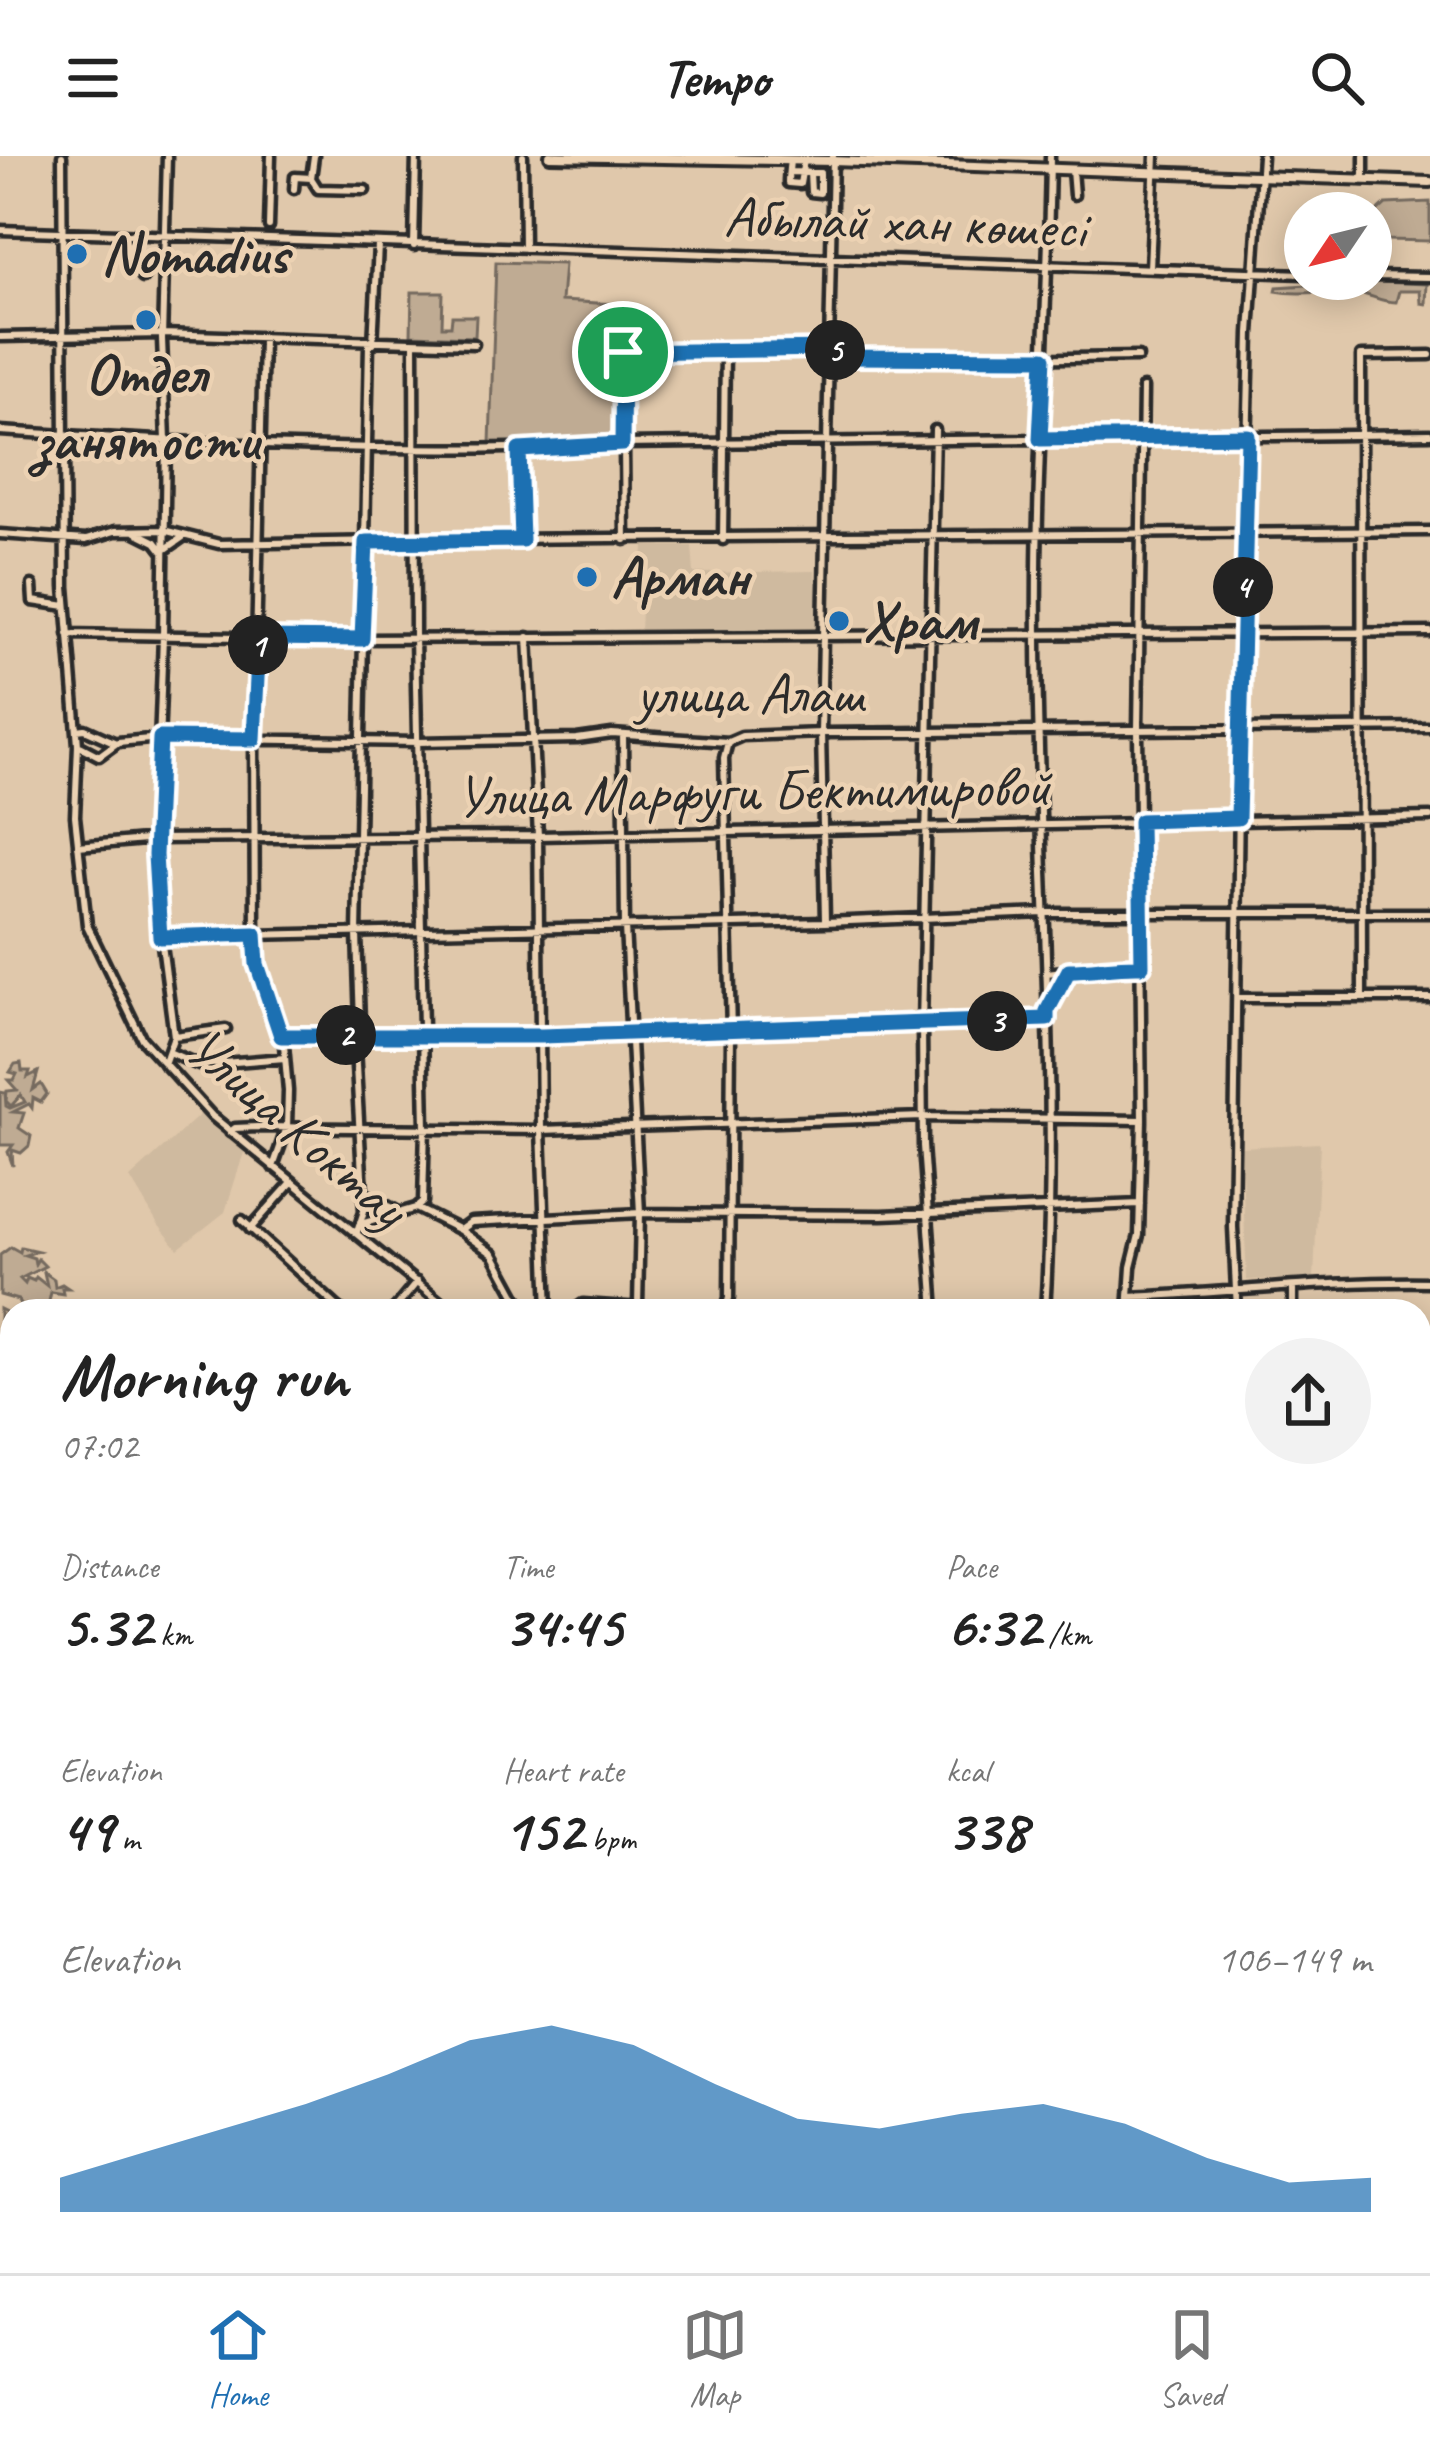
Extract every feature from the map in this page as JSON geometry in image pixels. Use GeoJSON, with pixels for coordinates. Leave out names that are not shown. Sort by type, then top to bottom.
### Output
{"type":"FeatureCollection","features":[{"type":"Feature","properties":{"kind":"main road"},"geometry":{"type":"LineString","coordinates":[[550,156],[941,161],[1050,170],[1430,182]]}},
{"type":"Feature","properties":{"kind":"street","name":"Улица Коктау"},"geometry":{"type":"LineString","coordinates":[[62,156],[66,606],[85,918],[120,1000],[142,1039],[164,1064],[230,1134],[437,1299]]}},
{"type":"Feature","properties":{"kind":"street"},"geometry":{"type":"LineString","coordinates":[[164,1064],[174,1036],[160,937],[156,839],[163,637],[167,156]]}},
{"type":"Feature","properties":{"kind":"street"},"geometry":{"type":"LineString","coordinates":[[269,226],[271,156]]}},
{"type":"Feature","properties":{"kind":"street"},"geometry":{"type":"LineString","coordinates":[[314,156],[311,178],[318,189],[365,190]]}},
{"type":"Feature","properties":{"kind":"street"},"geometry":{"type":"LineString","coordinates":[[414,246],[416,156]]}},
{"type":"Feature","properties":{"kind":"street"},"geometry":{"type":"LineString","coordinates":[[523,156],[524,250]]}},
{"type":"Feature","properties":{"kind":"street"},"geometry":{"type":"LineString","coordinates":[[1046,1299],[1052,1208],[1036,634],[1050,156]]}},
{"type":"Feature","properties":{"kind":"street"},"geometry":{"type":"LineString","coordinates":[[1150,268],[1155,156]]}},
{"type":"Feature","properties":{"kind":"street"},"geometry":{"type":"LineString","coordinates":[[1236,1299],[1236,914],[1242,636],[1250,333],[1262,156]]}},
{"type":"Feature","properties":{"kind":"street"},"geometry":{"type":"LineString","coordinates":[[1364,156],[1364,179]]}},
{"type":"Feature","properties":{"kind":"street"},"geometry":{"type":"LineString","coordinates":[[825,922],[821,734],[833,158]]}},
{"type":"Feature","properties":{"kind":"street"},"geometry":{"type":"LineString","coordinates":[[790,160],[788,172],[806,173],[804,160]]}},
{"type":"Feature","properties":{"kind":"street"},"geometry":{"type":"LineString","coordinates":[[1072,170],[1074,195]]}},
{"type":"Feature","properties":{"kind":"street"},"geometry":{"type":"LineString","coordinates":[[295,189],[295,177],[311,178]]}},
{"type":"Feature","properties":{"kind":"street","name":"Абылай хан көшесі"},"geometry":{"type":"LineString","coordinates":[[0,230],[1284,273]]}},
{"type":"Feature","properties":{"kind":"street"},"geometry":{"type":"LineString","coordinates":[[356,1233],[364,1193],[355,1063],[359,741],[378,245]]}},
{"type":"Feature","properties":{"kind":"street"},"geometry":{"type":"LineString","coordinates":[[143,278],[151,264],[165,263]]}},
{"type":"Feature","properties":{"kind":"street"},"geometry":{"type":"LineString","coordinates":[[1392,276],[1430,277]]}},
{"type":"Feature","properties":{"kind":"street"},"geometry":{"type":"LineString","coordinates":[[0,337],[162,334],[474,344]]}},
{"type":"Feature","properties":{"kind":"street"},"geometry":{"type":"LineString","coordinates":[[263,339],[254,739],[255,934],[257,964],[285,1058],[287,1127],[273,1167]]}},
{"type":"Feature","properties":{"kind":"street"},"geometry":{"type":"LineString","coordinates":[[361,1223],[423,1202],[414,344]]}},
{"type":"Feature","properties":{"kind":"street"},"geometry":{"type":"LineString","coordinates":[[723,540],[725,349]]}},
{"type":"Feature","properties":{"kind":"street"},"geometry":{"type":"LineString","coordinates":[[625,540],[623,352],[828,349],[845,357],[1138,357]]}},
{"type":"Feature","properties":{"kind":"street"},"geometry":{"type":"LineString","coordinates":[[1362,998],[1361,356],[1430,355]]}},
{"type":"Feature","properties":{"kind":"street"},"geometry":{"type":"LineString","coordinates":[[1144,388],[1138,728],[1142,1120],[1139,1234],[1127,1298],[1236,1287],[1430,1282]]}},
{"type":"Feature","properties":{"kind":"street"},"geometry":{"type":"LineString","coordinates":[[935,430],[922,1024],[935,1299]]}},
{"type":"Feature","properties":{"kind":"street"},"geometry":{"type":"LineString","coordinates":[[0,431],[261,445],[519,450],[622,444],[1430,434]]}},
{"type":"Feature","properties":{"kind":"street"},"geometry":{"type":"LineString","coordinates":[[519,450],[522,540]]}},
{"type":"Feature","properties":{"kind":"street"},"geometry":{"type":"LineString","coordinates":[[130,530],[164,550]]}},
{"type":"Feature","properties":{"kind":"street"},"geometry":{"type":"LineString","coordinates":[[0,534],[86,540],[130,530],[163,530],[215,544],[1430,531]]}},
{"type":"Feature","properties":{"kind":"street"},"geometry":{"type":"LineString","coordinates":[[164,550],[187,536]]}},
{"type":"Feature","properties":{"kind":"street"},"geometry":{"type":"LineString","coordinates":[[32,585],[33,602],[66,606]]}},
{"type":"Feature","properties":{"kind":"street"},"geometry":{"type":"LineString","coordinates":[[68,634],[362,639],[1430,632]]}},
{"type":"Feature","properties":{"kind":"street"},"geometry":{"type":"LineString","coordinates":[[528,637],[538,836],[547,1299]]}},
{"type":"Feature","properties":{"kind":"street","name":"улица Алаш"},"geometry":{"type":"LineString","coordinates":[[78,745],[99,756],[116,742],[160,738],[728,742],[742,736],[821,734],[1430,727]]}},
{"type":"Feature","properties":{"kind":"street"},"geometry":{"type":"LineString","coordinates":[[77,730],[116,742]]}},
{"type":"Feature","properties":{"kind":"street"},"geometry":{"type":"LineString","coordinates":[[626,739],[625,927],[640,1213],[638,1299]]}},
{"type":"Feature","properties":{"kind":"street"},"geometry":{"type":"LineString","coordinates":[[728,742],[724,758],[731,1031],[729,1299]]}},
{"type":"Feature","properties":{"kind":"street","name":"Улица Марфуги Бектимировой"},"geometry":{"type":"LineString","coordinates":[[78,846],[156,839],[1430,817]]}},
{"type":"Feature","properties":{"kind":"street"},"geometry":{"type":"LineString","coordinates":[[160,937],[825,922],[926,915],[1430,913]]}},
{"type":"Feature","properties":{"kind":"street"},"geometry":{"type":"LineString","coordinates":[[1046,973],[1100,970],[1113,964],[1142,966]]}},
{"type":"Feature","properties":{"kind":"street"},"geometry":{"type":"LineString","coordinates":[[1047,1015],[1069,970]]}},
{"type":"Feature","properties":{"kind":"street"},"geometry":{"type":"LineString","coordinates":[[1237,998],[1430,998]]}},
{"type":"Feature","properties":{"kind":"street"},"geometry":{"type":"LineString","coordinates":[[281,1036],[731,1031],[1047,1015]]}},
{"type":"Feature","properties":{"kind":"street"},"geometry":{"type":"LineString","coordinates":[[174,1036],[226,1029]]}},
{"type":"Feature","properties":{"kind":"street"},"geometry":{"type":"LineString","coordinates":[[170,1052],[199,1065],[285,1058]]}},
{"type":"Feature","properties":{"kind":"street"},"geometry":{"type":"LineString","coordinates":[[230,1134],[236,1128],[633,1129],[923,1117],[1142,1120]]}},
{"type":"Feature","properties":{"kind":"street"},"geometry":{"type":"LineString","coordinates":[[250,1229],[292,1182]]}},
{"type":"Feature","properties":{"kind":"street"},"geometry":{"type":"LineString","coordinates":[[364,1193],[400,1213]]}},
{"type":"Feature","properties":{"kind":"street"},"geometry":{"type":"LineString","coordinates":[[460,1230],[471,1222],[640,1213],[883,1215],[1140,1204]]}},
{"type":"Feature","properties":{"kind":"street"},"geometry":{"type":"LineString","coordinates":[[416,1208],[460,1230],[493,1254],[517,1299]]}},
{"type":"Feature","properties":{"kind":"street"},"geometry":{"type":"LineString","coordinates":[[242,1220],[329,1299]]}},
{"type":"Feature","properties":{"kind":"street"},"geometry":{"type":"LineString","coordinates":[[402,1299],[417,1282]]}},
{"type":"Feature","properties":{"kind":"street"},"geometry":{"type":"LineString","coordinates":[[1293,1287],[1293,1299]]}},
{"type":"Feature","properties":{"kind":"shaded area"},"geometry":{"type":"Polygon","coordinates":[[[1430,202],[1430,241],[1392,240],[1392,204],[1430,202]]]}},
{"type":"Feature","properties":{"kind":"shaded area"},"geometry":{"type":"Polygon","coordinates":[[[496,262],[564,264],[561,301],[615,304],[617,441],[490,444],[496,262]]]}},
{"type":"Feature","properties":{"kind":"shaded area"},"geometry":{"type":"Polygon","coordinates":[[[1392,283],[1427,284],[1426,304],[1421,303],[1420,291],[1399,291],[1396,302],[1385,301],[1392,300],[1392,283]]]}},
{"type":"Feature","properties":{"kind":"shaded area"},"geometry":{"type":"Polygon","coordinates":[[[412,292],[443,292],[442,326],[451,326],[452,316],[476,316],[475,337],[411,335],[412,292]]]}},
{"type":"Feature","properties":{"kind":"shaded area"},"geometry":{"type":"Polygon","coordinates":[[[644,546],[692,546],[694,573],[815,571],[818,630],[640,631],[644,546]]]}},
{"type":"Feature","properties":{"kind":"shaded area"},"geometry":{"type":"Polygon","coordinates":[[[21,1063],[22,1071],[30,1071],[28,1077],[38,1072],[33,1090],[41,1084],[47,1094],[41,1102],[33,1098],[32,1108],[29,1104],[13,1112],[24,1113],[19,1128],[31,1136],[21,1153],[12,1150],[13,1166],[8,1152],[13,1145],[0,1145],[0,1092],[5,1093],[6,1106],[10,1108],[25,1102],[21,1095],[11,1106],[6,1101],[7,1091],[17,1090],[8,1080],[17,1074],[10,1072],[21,1063]]]}},
{"type":"Feature","properties":{"kind":"shaded area"},"geometry":{"type":"Polygon","coordinates":[[[204,1111],[245,1149],[225,1212],[178,1249],[130,1178],[204,1111]]]}},
{"type":"Feature","properties":{"kind":"shaded area"},"geometry":{"type":"Polygon","coordinates":[[[1320,1143],[1314,1278],[1247,1280],[1241,1147],[1320,1143]]]}},
{"type":"Feature","properties":{"kind":"shaded area"},"geometry":{"type":"Polygon","coordinates":[[[11,1247],[20,1252],[21,1247],[38,1251],[25,1255],[45,1266],[20,1279],[25,1284],[27,1278],[34,1281],[36,1277],[47,1286],[44,1272],[54,1279],[55,1287],[68,1288],[62,1288],[63,1294],[51,1292],[50,1299],[0,1295],[0,1255],[11,1247]]]}},
{"type":"Feature","properties":{"kind":"place","name":"Nomadius"},"geometry":{"type":"Point","coordinates":[77,254]}},
{"type":"Feature","properties":{"kind":"place","name":"Отдел занятости"},"geometry":{"type":"Point","coordinates":[146,320]}},
{"type":"Feature","properties":{"kind":"place","name":"Арман"},"geometry":{"type":"Point","coordinates":[587,577]}},
{"type":"Feature","properties":{"kind":"place","name":"Храм"},"geometry":{"type":"Point","coordinates":[839,621]}},
{"type":"Feature","properties":{"kind":"route"},"geometry":{"type":"LineString","coordinates":[[833,349],[845,357],[1044,358],[1040,439],[1248,436],[1238,818],[1140,821],[1142,966],[1069,970],[1047,1019],[542,1036],[281,1036],[257,964],[255,934],[160,937],[155,855],[160,738],[254,739],[259,638],[362,639],[366,542],[522,540],[519,450],[622,444],[623,352],[833,349]]}}]}
